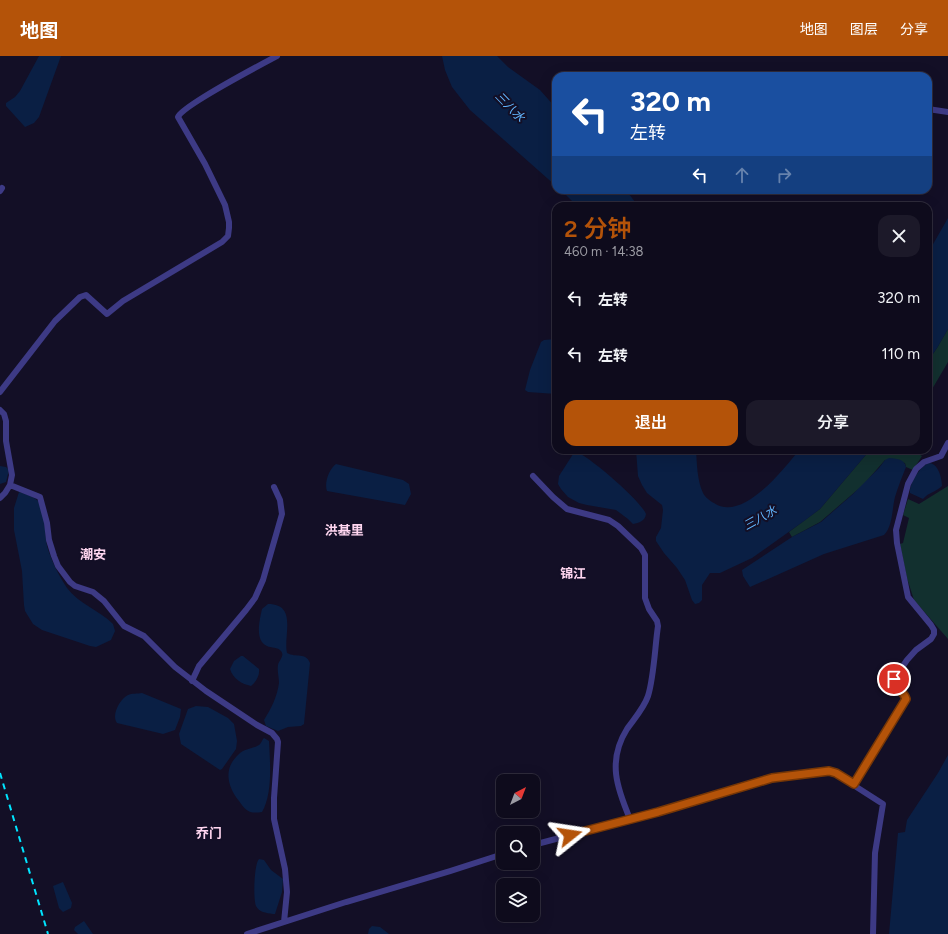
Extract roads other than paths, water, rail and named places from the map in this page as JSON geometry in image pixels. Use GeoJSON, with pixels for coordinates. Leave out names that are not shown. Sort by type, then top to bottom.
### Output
{"type":"FeatureCollection","features":[{"type":"Feature","properties":{"kind":"street"},"geometry":{"type":"LineString","coordinates":[[0,392],[55,321],[80,296],[86,295],[107,314],[123,301],[162,279],[222,242],[226,238],[229,222],[224,205],[205,164],[178,117],[183,111],[277,56]]}},
{"type":"Feature","properties":{"kind":"street"},"geometry":{"type":"LineString","coordinates":[[932,110],[948,112]]}},
{"type":"Feature","properties":{"kind":"street"},"geometry":{"type":"LineString","coordinates":[[0,410],[4,414],[6,421],[6,442],[12,475],[10,484],[0,498]]}},
{"type":"Feature","properties":{"kind":"street"},"geometry":{"type":"LineString","coordinates":[[854,784],[906,699],[895,683],[894,679],[907,660],[916,650],[931,639],[934,634],[934,630],[931,625],[908,597],[897,543],[896,530],[908,484],[916,469],[924,462],[941,456],[948,443]]}},
{"type":"Feature","properties":{"kind":"street"},"geometry":{"type":"LineString","coordinates":[[533,476],[553,498],[567,509],[610,520],[642,548],[645,555],[645,598],[658,626],[651,680],[648,696],[623,736],[615,764],[616,781],[620,796],[630,819]]}},
{"type":"Feature","properties":{"kind":"street"},"geometry":{"type":"LineString","coordinates":[[10,484],[40,497],[54,556],[68,580],[75,586],[93,592],[104,601],[124,626],[144,636],[172,665],[192,681],[257,725],[272,733],[277,739],[274,818],[285,869],[287,892],[284,922]]}},
{"type":"Feature","properties":{"kind":"street"},"geometry":{"type":"LineString","coordinates":[[192,681],[199,666],[255,598],[263,580],[282,514],[280,500],[274,487]]}},
{"type":"Feature","properties":{"kind":"street"},"geometry":{"type":"LineString","coordinates":[[540,843],[772,778],[829,771],[836,773],[854,784],[883,804],[875,853],[873,934]]}},
{"type":"Feature","properties":{"kind":"street"},"geometry":{"type":"LineString","coordinates":[[247,934],[346,902],[450,872],[496,856]]}},
{"type":"Feature","properties":{"kind":"water"},"geometry":{"type":"Polygon","coordinates":[[[39,56],[61,56],[39,117],[34,123],[25,127],[6,106],[6,103],[15,97],[20,91],[39,56]]]}},
{"type":"Feature","properties":{"kind":"water","name":"三八水"},"geometry":{"type":"Polygon","coordinates":[[[442,56],[497,56],[508,67],[540,90],[552,104],[552,182],[470,110],[452,87],[445,70],[442,56]]]}},
{"type":"Feature","properties":{"kind":"water"},"geometry":{"type":"Polygon","coordinates":[[[565,194],[629,194],[635,202],[573,202],[565,194]]]}},
{"type":"Feature","properties":{"kind":"water"},"geometry":{"type":"Polygon","coordinates":[[[948,218],[948,329],[932,355],[932,246],[948,218]]]}},
{"type":"Feature","properties":{"kind":"water"},"geometry":{"type":"Polygon","coordinates":[[[552,339],[552,394],[528,392],[525,390],[530,370],[541,342],[544,340],[552,339]]]}},
{"type":"Feature","properties":{"kind":"water"},"geometry":{"type":"Polygon","coordinates":[[[573,454],[580,454],[602,470],[635,499],[646,514],[643,520],[633,524],[616,510],[579,503],[568,497],[561,489],[558,484],[559,476],[573,454]]]}},
{"type":"Feature","properties":{"kind":"water","name":"三八水"},"geometry":{"type":"Polygon","coordinates":[[[636,454],[696,454],[698,477],[703,493],[706,497],[714,503],[725,507],[737,506],[749,500],[761,491],[773,480],[796,454],[867,454],[820,509],[752,558],[720,573],[710,573],[702,585],[702,600],[695,604],[692,600],[685,580],[656,541],[656,537],[661,528],[663,510],[662,505],[647,493],[638,476],[636,454]]]}},
{"type":"Feature","properties":{"kind":"water"},"geometry":{"type":"Polygon","coordinates":[[[889,458],[902,460],[906,467],[895,497],[889,527],[884,535],[824,554],[750,587],[743,576],[742,570],[792,537],[821,522],[853,494],[885,460],[889,458]]]}},
{"type":"Feature","properties":{"kind":"water"},"geometry":{"type":"Polygon","coordinates":[[[929,463],[935,465],[937,468],[942,486],[923,499],[910,493],[910,489],[913,480],[919,471],[929,463]]]}},
{"type":"Feature","properties":{"kind":"water"},"geometry":{"type":"Polygon","coordinates":[[[336,464],[403,480],[409,484],[411,494],[405,505],[327,491],[326,484],[328,476],[333,466],[336,464]]]}},
{"type":"Feature","properties":{"kind":"water"},"geometry":{"type":"Polygon","coordinates":[[[0,466],[6,467],[9,470],[6,482],[0,484],[0,466]]]}},
{"type":"Feature","properties":{"kind":"water"},"geometry":{"type":"Polygon","coordinates":[[[19,492],[31,496],[38,501],[42,510],[47,546],[58,573],[72,594],[113,624],[115,631],[111,640],[96,647],[90,646],[42,630],[33,624],[25,611],[22,571],[14,530],[14,508],[19,492]]]}},
{"type":"Feature","properties":{"kind":"water"},"geometry":{"type":"Polygon","coordinates":[[[268,604],[277,605],[283,609],[286,615],[287,653],[303,656],[310,663],[304,724],[301,726],[288,727],[278,731],[266,726],[264,720],[277,693],[279,683],[278,665],[282,655],[280,650],[267,646],[260,639],[259,629],[262,609],[268,604]]]}},
{"type":"Feature","properties":{"kind":"water"},"geometry":{"type":"Polygon","coordinates":[[[241,656],[259,669],[259,674],[251,686],[244,684],[231,673],[230,669],[234,661],[241,656]]]}},
{"type":"Feature","properties":{"kind":"water"},"geometry":{"type":"Polygon","coordinates":[[[142,693],[181,709],[180,717],[175,730],[163,734],[117,723],[115,716],[117,708],[122,700],[130,694],[142,693]]]}},
{"type":"Feature","properties":{"kind":"water"},"geometry":{"type":"Polygon","coordinates":[[[196,706],[208,707],[228,718],[234,724],[237,741],[236,749],[220,770],[181,744],[179,734],[188,709],[196,706]]]}},
{"type":"Feature","properties":{"kind":"water"},"geometry":{"type":"Polygon","coordinates":[[[264,738],[269,741],[270,768],[268,796],[262,812],[254,813],[248,811],[241,804],[232,789],[228,777],[234,759],[243,751],[259,745],[264,738]]]}},
{"type":"Feature","properties":{"kind":"water"},"geometry":{"type":"Polygon","coordinates":[[[948,755],[948,934],[889,934],[898,833],[905,832],[907,820],[948,755]]]}},
{"type":"Feature","properties":{"kind":"water"},"geometry":{"type":"Polygon","coordinates":[[[259,859],[264,860],[271,870],[283,879],[282,892],[275,914],[263,912],[256,906],[254,882],[257,862],[259,859]]]}},
{"type":"Feature","properties":{"kind":"water"},"geometry":{"type":"Polygon","coordinates":[[[63,882],[72,903],[71,908],[63,912],[59,908],[53,886],[63,882]]]}},
{"type":"Feature","properties":{"kind":"water"},"geometry":{"type":"Polygon","coordinates":[[[84,921],[93,934],[78,934],[74,930],[75,927],[84,921]]]}},
{"type":"Feature","properties":{"kind":"water"},"geometry":{"type":"Polygon","coordinates":[[[372,926],[380,927],[389,934],[368,934],[369,929],[372,926]]]}},
{"type":"Feature","properties":{"kind":"railway"},"geometry":{"type":"LineString","coordinates":[[0,773],[48,934]]}},
{"type":"Feature","properties":{"kind":"district","name":"洪基里"},"geometry":{"type":"Point","coordinates":[344,530]}},
{"type":"Feature","properties":{"kind":"district","name":"潮安"},"geometry":{"type":"Point","coordinates":[93,554]}},
{"type":"Feature","properties":{"kind":"district","name":"锦江"},"geometry":{"type":"Point","coordinates":[573,573]}},
{"type":"Feature","properties":{"kind":"district","name":"乔门"},"geometry":{"type":"Point","coordinates":[209,833]}}]}
